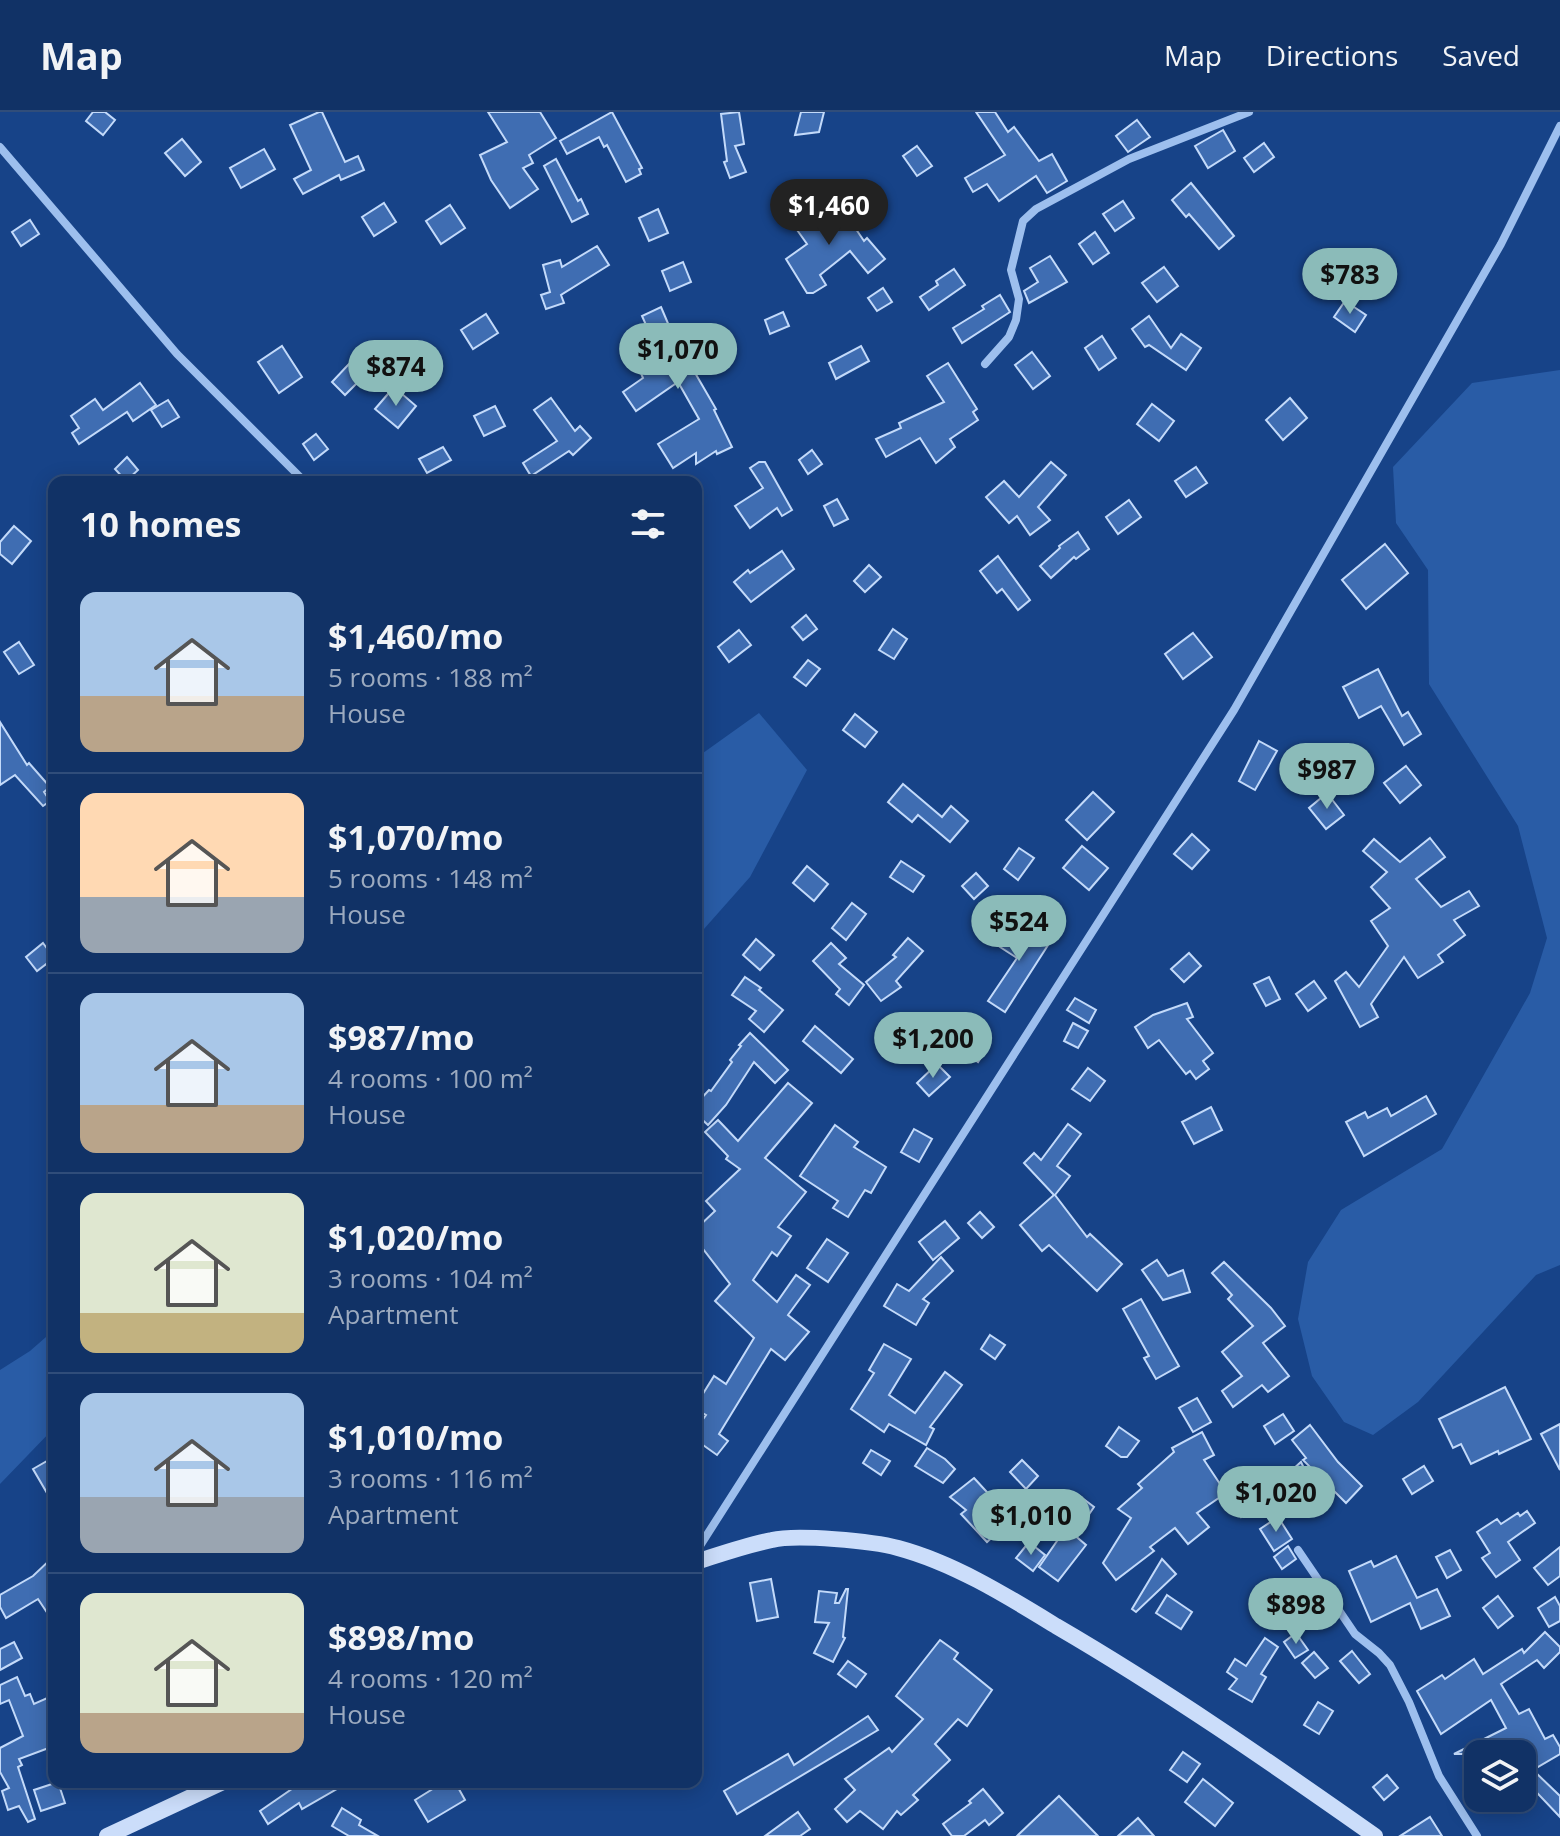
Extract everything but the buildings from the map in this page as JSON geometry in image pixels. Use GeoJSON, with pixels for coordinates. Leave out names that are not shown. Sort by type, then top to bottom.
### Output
{"type":"FeatureCollection","features":[{"type":"Feature","properties":{"kind":"street"},"geometry":{"type":"LineString","coordinates":[[985,364],[1009,337],[1016,320],[1019,299],[1011,270],[1023,221],[1036,209],[1129,159],[1249,112]]}},
{"type":"Feature","properties":{"kind":"street"},"geometry":{"type":"LineString","coordinates":[[702,1543],[1234,710],[1501,244],[1560,126]]}},
{"type":"Feature","properties":{"kind":"street"},"geometry":{"type":"LineString","coordinates":[[0,147],[177,354],[299,476]]}},
{"type":"Feature","properties":{"kind":"street"},"geometry":{"type":"LineString","coordinates":[[702,1560],[775,1539],[845,1540],[897,1547],[942,1564],[1094,1648],[1228,1734],[1375,1836]]}},
{"type":"Feature","properties":{"kind":"street"},"geometry":{"type":"LineString","coordinates":[[1298,1550],[1355,1634],[1390,1665],[1409,1702],[1439,1776],[1477,1836]]}},
{"type":"Feature","properties":{"kind":"street"},"geometry":{"type":"LineString","coordinates":[[107,1836],[210,1788]]}},
{"type":"Feature","properties":{"kind":"shaded area"},"geometry":{"type":"Polygon","coordinates":[[[1560,370],[1560,1265],[1536,1275],[1418,1402],[1373,1435],[1344,1422],[1312,1376],[1298,1319],[1308,1262],[1341,1210],[1442,1149],[1530,993],[1547,938],[1518,826],[1429,684],[1428,570],[1396,523],[1393,467],[1472,383],[1560,370]]]}},
{"type":"Feature","properties":{"kind":"shaded area"},"geometry":{"type":"Polygon","coordinates":[[[759,713],[807,770],[750,877],[702,931],[702,754],[759,713]]]}},
{"type":"Feature","properties":{"kind":"shaded area"},"geometry":{"type":"Polygon","coordinates":[[[48,1335],[48,1434],[0,1484],[0,1370],[48,1335]]]}}]}
